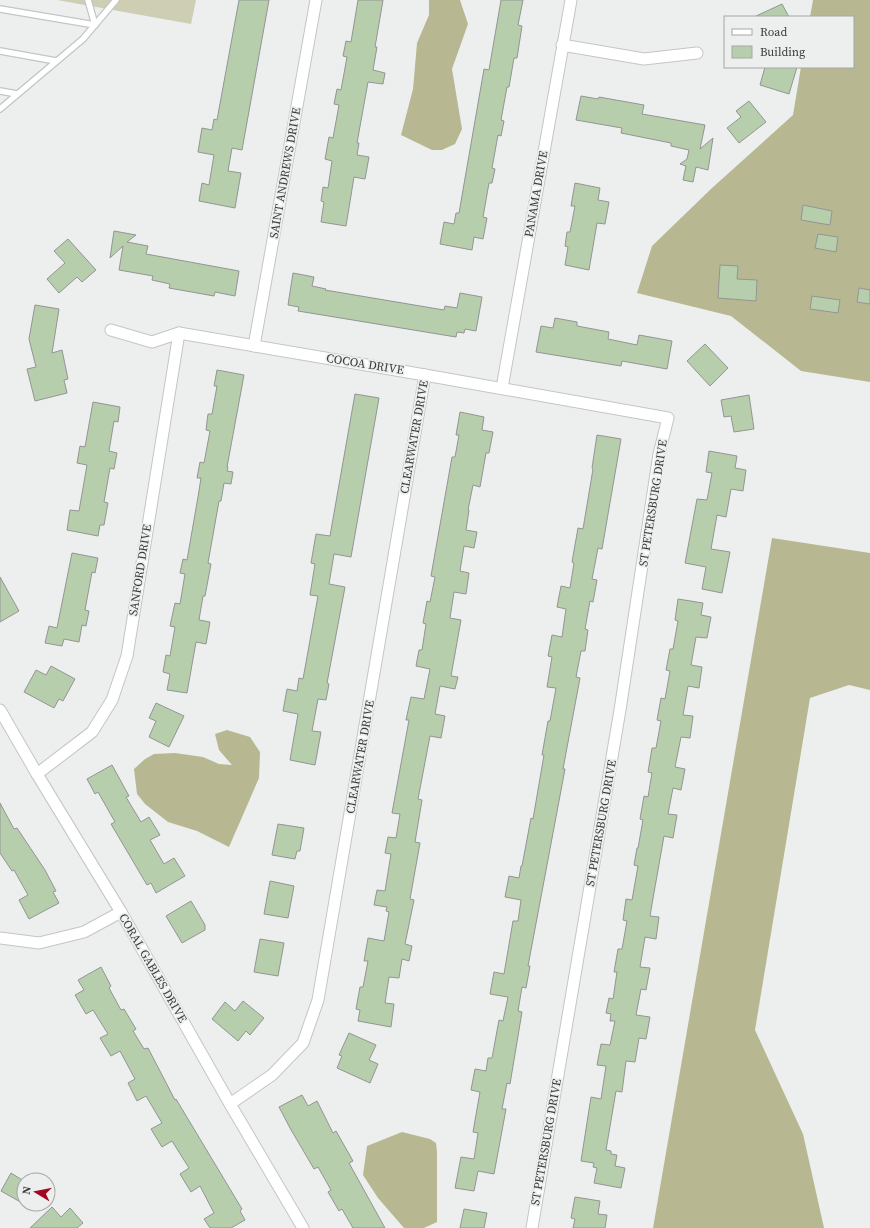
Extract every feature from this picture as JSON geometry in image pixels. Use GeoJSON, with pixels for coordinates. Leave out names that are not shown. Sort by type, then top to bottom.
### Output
{"type":"FeatureCollection","features":[{"type":"Feature","properties":{"kind":"street","name":"SAINT ANDREWS DRIVE"},"geometry":{"type":"LineString","coordinates":[[254,346],[316,0]]}},
{"type":"Feature","properties":{"kind":"street","name":"PANAMA DRIVE"},"geometry":{"type":"LineString","coordinates":[[502,388],[571,0]]}},
{"type":"Feature","properties":{"kind":"street"},"geometry":{"type":"LineString","coordinates":[[562,45],[644,59],[697,52]]}},
{"type":"Feature","properties":{"kind":"street","name":"COCOA DRIVE"},"geometry":{"type":"LineString","coordinates":[[111,330],[152,342],[179,333],[425,374],[668,418]]}},
{"type":"Feature","properties":{"kind":"street","name":"SANFORD DRIVE"},"geometry":{"type":"LineString","coordinates":[[37,774],[92,732],[112,700],[127,656],[179,333]]}},
{"type":"Feature","properties":{"kind":"street","name":"CLEARWATER DRIVE"},"geometry":{"type":"LineString","coordinates":[[230,1104],[272,1075],[302,1043],[318,1000],[425,374]]}},
{"type":"Feature","properties":{"kind":"street","name":"ST PETERSBURG DRIVE"},"geometry":{"type":"LineString","coordinates":[[532,1228],[620,710],[659,454],[668,418]]}},
{"type":"Feature","properties":{"kind":"street","name":"CORAL GABLES DRIVE"},"geometry":{"type":"LineString","coordinates":[[0,710],[121,912],[230,1104],[303,1228]]}},
{"type":"Feature","properties":{"kind":"street"},"geometry":{"type":"LineString","coordinates":[[0,938],[39,943],[84,932],[121,912]]}},
{"type":"Feature","properties":{"kind":"lane"},"geometry":{"type":"LineString","coordinates":[[88,0],[95,24]]}},
{"type":"Feature","properties":{"kind":"lane"},"geometry":{"type":"LineString","coordinates":[[0,109],[82,39],[116,0]]}},
{"type":"Feature","properties":{"kind":"lane"},"geometry":{"type":"LineString","coordinates":[[0,10],[95,24]]}},
{"type":"Feature","properties":{"kind":"lane"},"geometry":{"type":"LineString","coordinates":[[0,51],[56,61]]}},
{"type":"Feature","properties":{"kind":"lane"},"geometry":{"type":"LineString","coordinates":[[0,91],[18,94]]}},
{"type":"Feature","properties":{"kind":"green space"},"geometry":{"type":"Polygon","coordinates":[[[57,0],[196,0],[191,24],[57,0]]]}},
{"type":"Feature","properties":{"kind":"green space"},"geometry":{"type":"Polygon","coordinates":[[[429,0],[460,0],[468,24],[452,69],[462,129],[455,144],[442,150],[432,150],[401,135],[413,89],[417,43],[429,15],[429,0]]]}},
{"type":"Feature","properties":{"kind":"green space"},"geometry":{"type":"Polygon","coordinates":[[[813,0],[870,0],[870,382],[801,371],[731,316],[637,293],[652,246],[712,188],[793,115],[801,68],[854,68],[854,16],[810,16],[813,0]]]}},
{"type":"Feature","properties":{"kind":"green space"},"geometry":{"type":"Polygon","coordinates":[[[772,538],[870,553],[870,690],[849,685],[810,698],[755,1030],[803,1134],[824,1228],[653,1228],[772,538]]]}},
{"type":"Feature","properties":{"kind":"green space"},"geometry":{"type":"Polygon","coordinates":[[[227,730],[250,737],[260,752],[259,778],[229,847],[197,831],[168,822],[145,804],[137,794],[134,769],[145,759],[154,754],[175,753],[203,757],[219,764],[232,765],[219,750],[215,734],[227,730]]]}},
{"type":"Feature","properties":{"kind":"green space"},"geometry":{"type":"Polygon","coordinates":[[[402,1132],[430,1139],[436,1143],[437,1222],[424,1228],[404,1228],[378,1198],[363,1175],[367,1146],[402,1132]]]}},
{"type":"Feature","properties":{"kind":"building"},"geometry":{"type":"Polygon","coordinates":[[[239,0],[269,0],[242,150],[232,148],[228,171],[241,173],[235,208],[199,201],[202,183],[209,185],[214,155],[198,152],[202,128],[212,130],[214,119],[217,120],[239,0]]]}},
{"type":"Feature","properties":{"kind":"building"},"geometry":{"type":"Polygon","coordinates":[[[358,0],[383,0],[375,47],[377,47],[373,70],[385,73],[383,84],[368,82],[357,143],[359,143],[357,155],[369,157],[365,179],[354,177],[346,226],[321,222],[324,202],[321,201],[323,187],[328,188],[332,161],[325,159],[329,137],[333,138],[339,105],[334,104],[337,89],[341,90],[347,57],[343,56],[346,41],[351,42],[358,0]]]}},
{"type":"Feature","properties":{"kind":"building"},"geometry":{"type":"Polygon","coordinates":[[[501,0],[523,0],[518,25],[522,26],[517,58],[514,58],[509,87],[507,87],[501,120],[504,121],[501,136],[498,135],[492,168],[495,169],[492,183],[489,183],[483,217],[487,218],[483,239],[474,237],[472,250],[440,244],[444,222],[454,224],[456,213],[459,213],[484,69],[489,70],[501,0]]]}},
{"type":"Feature","properties":{"kind":"building"},"geometry":{"type":"Polygon","coordinates":[[[782,4],[788,16],[756,16],[782,4]]]}},
{"type":"Feature","properties":{"kind":"building"},"geometry":{"type":"Polygon","coordinates":[[[765,68],[797,68],[789,94],[760,85],[765,68]]]}},
{"type":"Feature","properties":{"kind":"building"},"geometry":{"type":"Polygon","coordinates":[[[581,96],[598,99],[599,97],[644,105],[642,114],[705,125],[700,149],[713,138],[708,170],[696,167],[693,182],[683,180],[686,166],[680,164],[687,159],[689,150],[671,146],[671,143],[621,133],[622,128],[576,120],[581,96]]]}},
{"type":"Feature","properties":{"kind":"building"},"geometry":{"type":"Polygon","coordinates":[[[749,101],[766,122],[739,143],[727,128],[741,117],[736,111],[749,101]]]}},
{"type":"Feature","properties":{"kind":"building"},"geometry":{"type":"Polygon","coordinates":[[[575,183],[600,188],[598,200],[609,202],[605,224],[597,223],[589,270],[565,265],[568,247],[565,246],[567,232],[570,232],[575,206],[571,206],[575,183]]]}},
{"type":"Feature","properties":{"kind":"building"},"geometry":{"type":"Polygon","coordinates":[[[803,205],[832,211],[830,225],[801,220],[803,205]]]}},
{"type":"Feature","properties":{"kind":"building"},"geometry":{"type":"Polygon","coordinates":[[[114,231],[136,235],[127,242],[148,246],[146,254],[239,271],[235,296],[215,292],[214,296],[169,288],[170,284],[152,280],[153,276],[119,270],[123,246],[110,258],[114,231]]]}},
{"type":"Feature","properties":{"kind":"building"},"geometry":{"type":"Polygon","coordinates":[[[818,234],[838,237],[836,252],[815,248],[818,234]]]}},
{"type":"Feature","properties":{"kind":"building"},"geometry":{"type":"Polygon","coordinates":[[[68,239],[96,270],[82,282],[77,277],[59,293],[47,279],[65,263],[54,251],[68,239]]]}},
{"type":"Feature","properties":{"kind":"building"},"geometry":{"type":"Polygon","coordinates":[[[720,265],[738,266],[737,279],[757,280],[756,301],[718,298],[720,265]]]}},
{"type":"Feature","properties":{"kind":"building"},"geometry":{"type":"Polygon","coordinates":[[[293,273],[314,277],[312,286],[326,289],[325,290],[444,310],[445,306],[457,308],[460,293],[482,297],[476,331],[465,329],[464,333],[457,332],[456,337],[298,311],[299,307],[288,305],[293,273]]]}},
{"type":"Feature","properties":{"kind":"building"},"geometry":{"type":"Polygon","coordinates":[[[859,288],[870,290],[870,304],[857,302],[859,288]]]}},
{"type":"Feature","properties":{"kind":"building"},"geometry":{"type":"Polygon","coordinates":[[[812,296],[840,300],[838,313],[810,309],[812,296]]]}},
{"type":"Feature","properties":{"kind":"building"},"geometry":{"type":"Polygon","coordinates":[[[35,305],[59,309],[52,353],[62,350],[68,379],[64,380],[67,393],[35,401],[27,369],[36,367],[29,339],[35,305]]]}},
{"type":"Feature","properties":{"kind":"building"},"geometry":{"type":"Polygon","coordinates":[[[555,318],[577,322],[577,326],[609,332],[608,339],[637,345],[639,335],[672,341],[667,369],[622,361],[621,366],[536,352],[541,326],[553,328],[555,318]]]}},
{"type":"Feature","properties":{"kind":"building"},"geometry":{"type":"Polygon","coordinates":[[[705,344],[728,368],[710,386],[687,361],[705,344]]]}},
{"type":"Feature","properties":{"kind":"building"},"geometry":{"type":"Polygon","coordinates":[[[217,370],[244,375],[227,467],[227,471],[233,472],[231,484],[224,483],[221,501],[219,501],[208,563],[211,564],[199,620],[210,622],[206,644],[196,642],[187,693],[167,690],[170,674],[163,672],[166,655],[170,656],[175,627],[170,626],[175,603],[180,604],[185,574],[180,573],[183,559],[187,560],[201,478],[197,478],[200,462],[204,463],[210,431],[206,430],[208,414],[212,414],[217,386],[214,386],[217,370]]]}},
{"type":"Feature","properties":{"kind":"building"},"geometry":{"type":"Polygon","coordinates":[[[355,394],[379,398],[351,557],[334,554],[329,584],[345,587],[327,683],[329,684],[326,700],[318,699],[312,731],[321,732],[315,765],[290,760],[298,714],[283,711],[287,689],[297,691],[299,678],[303,679],[318,596],[310,595],[315,564],[311,563],[316,534],[330,536],[355,394]]]}},
{"type":"Feature","properties":{"kind":"building"},"geometry":{"type":"Polygon","coordinates":[[[749,395],[754,429],[734,432],[731,416],[724,417],[721,400],[749,395]]]}},
{"type":"Feature","properties":{"kind":"building"},"geometry":{"type":"Polygon","coordinates":[[[93,402],[120,407],[118,422],[114,421],[109,451],[117,453],[114,469],[110,468],[104,502],[108,503],[104,525],[100,525],[98,536],[67,530],[70,510],[79,511],[87,465],[77,463],[80,446],[85,447],[93,402]]]}},
{"type":"Feature","properties":{"kind":"building"},"geometry":{"type":"Polygon","coordinates":[[[460,412],[484,417],[482,430],[493,432],[489,453],[486,453],[480,487],[473,485],[468,510],[466,530],[477,532],[474,548],[464,546],[460,571],[469,573],[466,594],[454,592],[450,618],[461,620],[451,676],[458,677],[455,689],[440,686],[435,714],[445,716],[441,738],[430,736],[418,799],[422,800],[415,842],[420,843],[410,899],[414,900],[405,944],[412,946],[409,961],[402,959],[399,978],[389,977],[385,1003],[394,1004],[391,1027],[358,1021],[360,1010],[356,1009],[360,987],[363,987],[368,961],[364,961],[368,938],[384,941],[389,912],[386,911],[387,907],[374,905],[377,890],[385,891],[391,854],[385,853],[388,837],[396,838],[400,814],[392,813],[409,720],[406,720],[411,697],[424,699],[430,669],[416,666],[419,650],[422,650],[426,624],[423,623],[427,601],[430,602],[435,577],[431,576],[452,457],[455,457],[459,435],[456,435],[460,412]]]}},
{"type":"Feature","properties":{"kind":"building"},"geometry":{"type":"Polygon","coordinates":[[[597,435],[621,439],[602,549],[598,548],[592,579],[597,580],[593,602],[590,601],[585,629],[588,630],[585,651],[581,651],[576,677],[580,678],[563,769],[565,769],[528,966],[530,966],[526,988],[522,987],[518,1011],[522,1012],[510,1084],[507,1083],[502,1109],[506,1109],[494,1174],[478,1171],[474,1191],[455,1188],[461,1157],[474,1159],[478,1133],[473,1132],[480,1092],[471,1090],[475,1069],[486,1071],[488,1058],[492,1058],[499,1020],[503,1021],[508,997],[490,994],[494,972],[504,974],[513,921],[518,921],[521,900],[505,897],[509,876],[519,878],[531,818],[533,819],[544,755],[542,755],[556,688],[547,687],[552,657],[548,656],[552,635],[562,637],[566,609],[557,607],[561,586],[570,588],[574,563],[572,562],[578,528],[583,529],[597,435]]]}},
{"type":"Feature","properties":{"kind":"building"},"geometry":{"type":"Polygon","coordinates":[[[709,451],[737,456],[735,468],[746,470],[743,491],[731,489],[726,517],[717,515],[711,549],[730,552],[722,593],[702,589],[706,567],[685,563],[697,499],[707,500],[712,473],[706,472],[709,451]]]}},
{"type":"Feature","properties":{"kind":"building"},"geometry":{"type":"Polygon","coordinates":[[[72,553],[98,558],[95,573],[92,572],[85,610],[89,611],[86,626],[82,625],[79,642],[64,639],[62,646],[45,643],[49,626],[57,628],[72,553]]]}},
{"type":"Feature","properties":{"kind":"building"},"geometry":{"type":"Polygon","coordinates":[[[0,577],[19,611],[0,622],[0,577]]]}},
{"type":"Feature","properties":{"kind":"building"},"geometry":{"type":"Polygon","coordinates":[[[678,599],[703,603],[701,615],[711,617],[707,638],[696,637],[691,665],[702,667],[699,688],[688,686],[683,715],[693,716],[690,738],[681,737],[675,767],[685,769],[681,790],[673,788],[668,814],[677,815],[673,838],[664,836],[650,916],[659,917],[656,939],[645,937],[640,967],[650,968],[646,990],[641,989],[636,1015],[650,1017],[646,1039],[639,1038],[635,1062],[626,1061],[622,1092],[616,1091],[606,1150],[611,1151],[611,1154],[617,1155],[615,1166],[625,1168],[621,1188],[594,1183],[597,1168],[593,1167],[594,1163],[581,1161],[591,1097],[601,1099],[606,1066],[597,1065],[601,1044],[610,1045],[615,1021],[610,1021],[611,1014],[606,1013],[609,998],[613,999],[617,972],[614,972],[618,949],[622,949],[627,921],[623,920],[626,899],[632,900],[638,866],[634,865],[643,820],[640,819],[644,796],[648,797],[652,773],[648,772],[652,748],[656,748],[661,721],[657,720],[661,698],[665,699],[670,671],[666,670],[670,649],[673,649],[678,621],[675,620],[678,599]]]}},
{"type":"Feature","properties":{"kind":"building"},"geometry":{"type":"Polygon","coordinates":[[[51,666],[75,679],[63,701],[59,699],[54,708],[24,692],[36,670],[46,675],[51,666]]]}},
{"type":"Feature","properties":{"kind":"building"},"geometry":{"type":"Polygon","coordinates":[[[156,703],[184,716],[169,747],[149,737],[156,721],[149,718],[156,703]]]}},
{"type":"Feature","properties":{"kind":"building"},"geometry":{"type":"Polygon","coordinates":[[[112,765],[129,796],[126,797],[141,822],[149,817],[160,835],[150,840],[164,864],[174,858],[185,876],[156,893],[151,883],[147,885],[111,824],[115,822],[98,792],[95,794],[87,779],[112,765]]]}},
{"type":"Feature","properties":{"kind":"building"},"geometry":{"type":"Polygon","coordinates":[[[0,803],[14,829],[17,828],[45,870],[56,891],[53,892],[59,903],[29,919],[19,900],[28,895],[14,870],[12,871],[0,853],[0,803]]]}},
{"type":"Feature","properties":{"kind":"building"},"geometry":{"type":"Polygon","coordinates":[[[278,824],[304,828],[300,851],[297,851],[295,859],[272,855],[278,824]]]}},
{"type":"Feature","properties":{"kind":"building"},"geometry":{"type":"Polygon","coordinates":[[[270,881],[294,886],[288,918],[264,914],[270,881]]]}},
{"type":"Feature","properties":{"kind":"building"},"geometry":{"type":"Polygon","coordinates":[[[191,901],[205,925],[205,930],[182,943],[166,916],[191,901]]]}},
{"type":"Feature","properties":{"kind":"building"},"geometry":{"type":"Polygon","coordinates":[[[260,939],[284,943],[278,976],[254,972],[260,939]]]}},
{"type":"Feature","properties":{"kind":"building"},"geometry":{"type":"Polygon","coordinates":[[[101,967],[111,986],[109,988],[121,1010],[124,1009],[136,1029],[133,1031],[144,1049],[148,1048],[175,1100],[176,1099],[242,1209],[240,1211],[245,1220],[231,1228],[210,1228],[204,1219],[214,1213],[200,1186],[191,1192],[180,1174],[189,1168],[172,1141],[162,1147],[151,1129],[162,1123],[146,1096],[137,1101],[128,1083],[135,1079],[120,1051],[111,1056],[100,1038],[108,1034],[93,1010],[86,1014],[75,995],[84,990],[78,980],[101,967]]]}},
{"type":"Feature","properties":{"kind":"building"},"geometry":{"type":"Polygon","coordinates":[[[243,1001],[264,1018],[250,1035],[246,1031],[238,1041],[212,1019],[225,1002],[235,1011],[243,1001]]]}},
{"type":"Feature","properties":{"kind":"building"},"geometry":{"type":"Polygon","coordinates":[[[349,1033],[376,1045],[369,1060],[378,1064],[370,1083],[337,1068],[342,1056],[339,1055],[349,1033]]]}},
{"type":"Feature","properties":{"kind":"building"},"geometry":{"type":"Polygon","coordinates":[[[302,1095],[308,1106],[317,1101],[333,1133],[336,1131],[353,1161],[349,1163],[385,1228],[353,1228],[342,1209],[339,1211],[328,1192],[331,1190],[318,1167],[314,1169],[279,1107],[302,1095]]]}},
{"type":"Feature","properties":{"kind":"building"},"geometry":{"type":"Polygon","coordinates":[[[11,1173],[16,1176],[16,1199],[1,1191],[11,1173]]]}},
{"type":"Feature","properties":{"kind":"building"},"geometry":{"type":"Polygon","coordinates":[[[575,1197],[600,1201],[598,1214],[607,1215],[605,1228],[573,1228],[575,1219],[571,1218],[575,1197]]]}},
{"type":"Feature","properties":{"kind":"building"},"geometry":{"type":"Polygon","coordinates":[[[70,1208],[83,1223],[77,1228],[30,1228],[47,1212],[56,1211],[61,1217],[70,1208]]]}},
{"type":"Feature","properties":{"kind":"building"},"geometry":{"type":"Polygon","coordinates":[[[464,1209],[487,1213],[484,1228],[460,1228],[464,1209]]]}}]}
